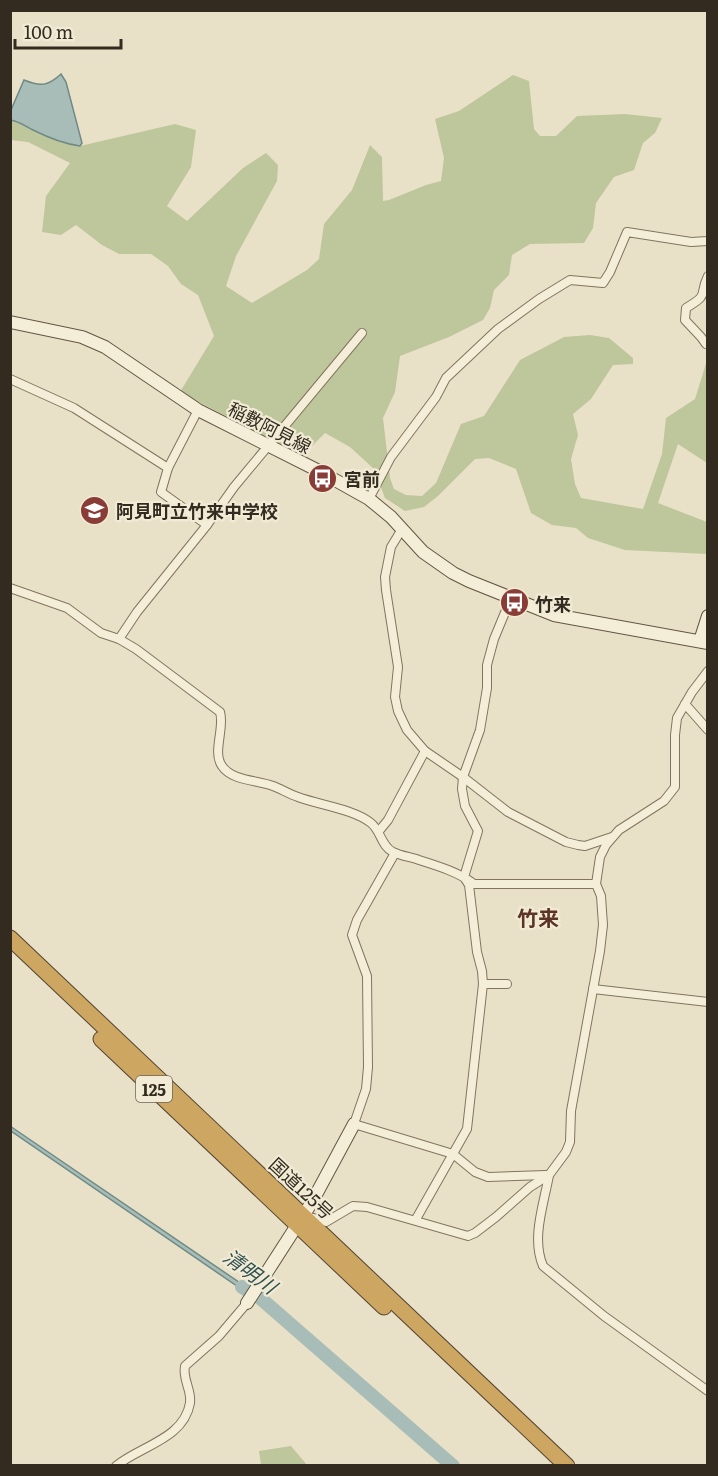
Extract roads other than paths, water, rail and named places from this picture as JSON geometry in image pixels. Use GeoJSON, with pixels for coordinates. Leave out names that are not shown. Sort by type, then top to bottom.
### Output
{"type":"FeatureCollection","features":[{"type":"Feature","properties":{"kind":"highway","name":"国道125号"},"geometry":{"type":"LineString","coordinates":[[10,938],[552,1466]]}},
{"type":"Feature","properties":{"kind":"highway","name":"国道125号"},"geometry":{"type":"LineString","coordinates":[[10,952],[567,1466]]}},
{"type":"Feature","properties":{"kind":"main road","name":"稲敷阿見線"},"geometry":{"type":"LineString","coordinates":[[11,325],[66,333],[94,342],[123,358],[198,410],[369,499],[391,517],[423,552],[453,573],[554,615],[577,621],[704,642]]}},
{"type":"Feature","properties":{"kind":"main road"},"geometry":{"type":"LineString","coordinates":[[704,642],[708,616]]}},
{"type":"Feature","properties":{"kind":"main road"},"geometry":{"type":"LineString","coordinates":[[247,1303],[300,1220],[354,1124]]}},
{"type":"Feature","properties":{"kind":"street"},"geometry":{"type":"LineString","coordinates":[[369,499],[392,457],[436,397],[446,378],[498,329],[570,280],[603,283],[627,232],[691,242],[708,242]]}},
{"type":"Feature","properties":{"kind":"street"},"geometry":{"type":"LineString","coordinates":[[706,344],[685,320],[684,315],[686,308],[701,299],[705,293],[705,282],[708,276]]}},
{"type":"Feature","properties":{"kind":"street"},"geometry":{"type":"LineString","coordinates":[[119,639],[137,612],[207,525],[234,487],[362,333]]}},
{"type":"Feature","properties":{"kind":"street"},"geometry":{"type":"LineString","coordinates":[[10,379],[74,408],[168,468]]}},
{"type":"Feature","properties":{"kind":"street"},"geometry":{"type":"LineString","coordinates":[[198,410],[168,468],[161,492],[207,525]]}},
{"type":"Feature","properties":{"kind":"street"},"geometry":{"type":"LineString","coordinates":[[402,529],[391,547],[385,577],[398,667],[395,697],[406,730],[425,751],[508,812],[566,842],[585,846],[612,837]]}},
{"type":"Feature","properties":{"kind":"street"},"geometry":{"type":"LineString","coordinates":[[10,588],[57,603],[81,617],[101,633],[119,639],[136,649],[220,712],[222,719],[220,763],[229,773],[272,785],[293,796],[356,815],[371,823],[379,831],[387,848],[395,853],[419,859],[464,877],[474,884],[596,884]]}},
{"type":"Feature","properties":{"kind":"street"},"geometry":{"type":"LineString","coordinates":[[416,1219],[467,1129],[483,984],[469,885],[464,877],[478,831],[465,806],[462,789],[463,777],[480,730],[487,688],[487,665],[494,639],[511,598]]}},
{"type":"Feature","properties":{"kind":"street"},"geometry":{"type":"LineString","coordinates":[[300,1220],[326,1222],[353,1206],[367,1207],[416,1219],[468,1236],[496,1217],[530,1187],[549,1175],[566,1152],[570,1142],[572,1111],[603,925],[601,896],[596,884],[600,857],[619,830],[664,801],[675,786],[676,725],[685,704],[708,671]]}},
{"type":"Feature","properties":{"kind":"street"},"geometry":{"type":"LineString","coordinates":[[685,704],[708,730]]}},
{"type":"Feature","properties":{"kind":"street"},"geometry":{"type":"LineString","coordinates":[[379,831],[388,820],[425,751]]}},
{"type":"Feature","properties":{"kind":"street"},"geometry":{"type":"LineString","coordinates":[[395,853],[357,920],[352,934],[368,976],[368,1078],[362,1104],[354,1124],[453,1154],[475,1172],[488,1177],[549,1175]]}},
{"type":"Feature","properties":{"kind":"street"},"geometry":{"type":"LineString","coordinates":[[483,984],[507,984]]}},
{"type":"Feature","properties":{"kind":"street"},"geometry":{"type":"LineString","coordinates":[[593,989],[708,1002]]}},
{"type":"Feature","properties":{"kind":"street"},"geometry":{"type":"LineString","coordinates":[[549,1175],[538,1238],[539,1256],[543,1266],[604,1316],[708,1391]]}},
{"type":"Feature","properties":{"kind":"street"},"geometry":{"type":"LineString","coordinates":[[116,1466],[128,1455],[169,1436],[184,1418],[189,1404],[185,1366],[219,1336],[247,1303]]}},
{"type":"Feature","properties":{"kind":"water"},"geometry":{"type":"Polygon","coordinates":[[[61,74],[66,82],[82,143],[80,146],[50,138],[11,120],[11,110],[24,80],[44,84],[61,74]]]}},
{"type":"Feature","properties":{"kind":"water"},"geometry":{"type":"Polygon","coordinates":[[[10,1126],[249,1289],[247,1293],[11,1131],[10,1126]]]}},
{"type":"Feature","properties":{"kind":"waterway","name":"清明川"},"geometry":{"type":"LineString","coordinates":[[242,1287],[259,1297],[453,1466]]}},
{"type":"Feature","properties":{"kind":"place","name":"宮前"},"geometry":{"type":"Point","coordinates":[323,478]}},
{"type":"Feature","properties":{"kind":"place","name":"阿見町立竹来中学校"},"geometry":{"type":"Point","coordinates":[95,510]}},
{"type":"Feature","properties":{"kind":"place","name":"竹来"},"geometry":{"type":"Point","coordinates":[514,603]}},
{"type":"Feature","properties":{"kind":"district","name":"竹来"},"geometry":{"type":"Point","coordinates":[538,916]}}]}
